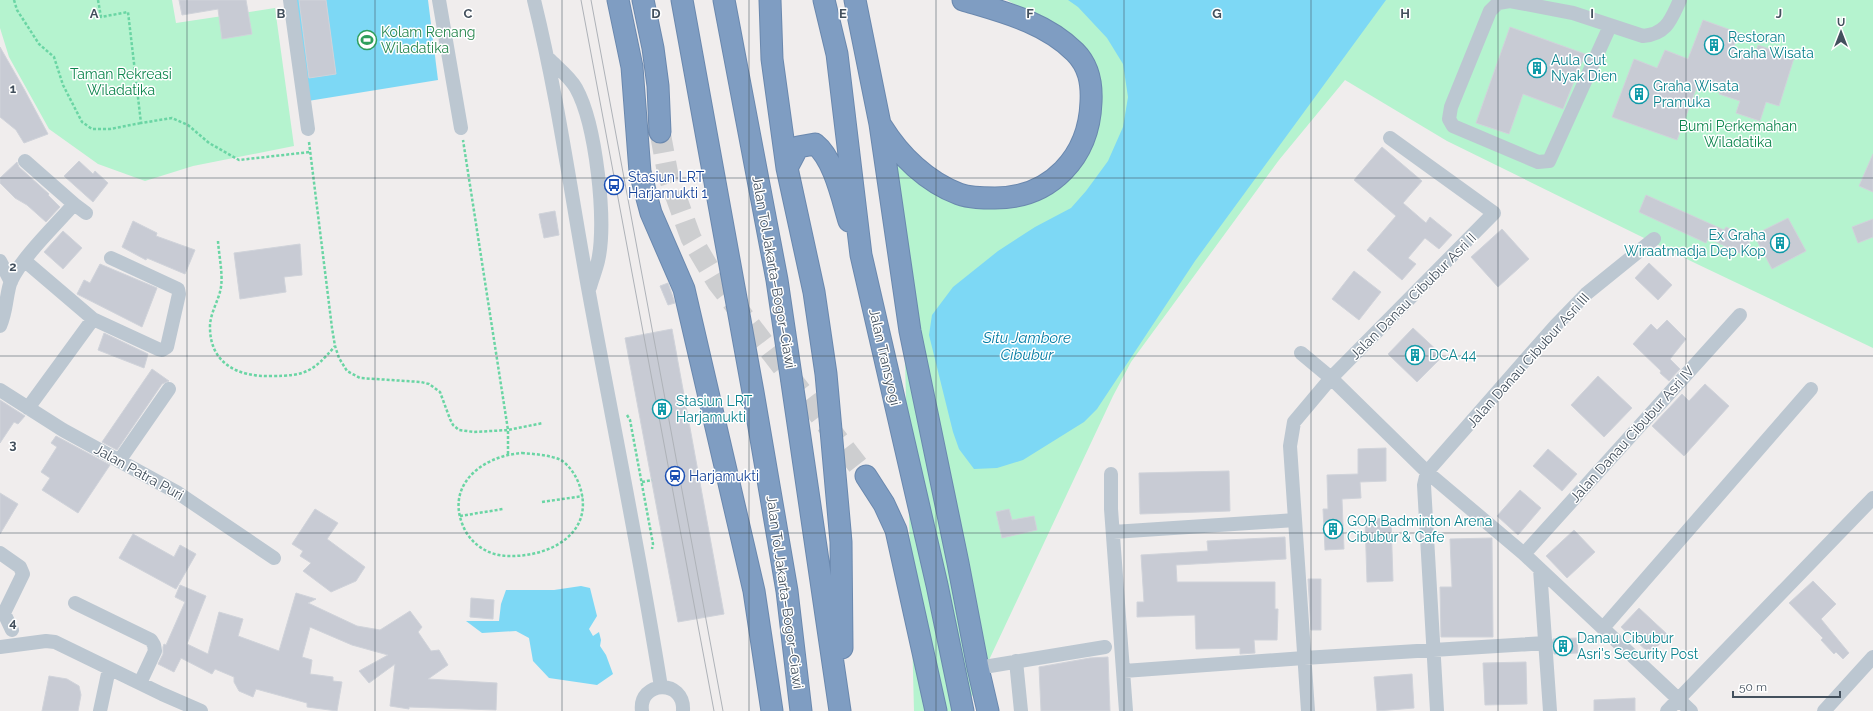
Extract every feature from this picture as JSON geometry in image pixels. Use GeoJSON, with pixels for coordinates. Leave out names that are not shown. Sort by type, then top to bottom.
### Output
{"type":"FeatureCollection","features":[{"type":"Feature","properties":{"kind":"highway"},"geometry":{"type":"LineString","coordinates":[[618,0],[632,67],[640,172],[651,212],[684,289],[754,591],[772,711]]}},
{"type":"Feature","properties":{"kind":"highway"},"geometry":{"type":"LineString","coordinates":[[643,0],[653,48],[658,86],[660,132]]}},
{"type":"Feature","properties":{"kind":"highway","name":"Jalan Tol Jakarta–Bogor–Ciawi"},"geometry":{"type":"LineString","coordinates":[[682,0],[752,384],[787,590],[801,711]]}},
{"type":"Feature","properties":{"kind":"highway","name":"Jalan Tol Jakarta–Bogor–Ciawi"},"geometry":{"type":"LineString","coordinates":[[724,0],[777,280],[842,711]]}},
{"type":"Feature","properties":{"kind":"highway"},"geometry":{"type":"LineString","coordinates":[[770,0],[772,59],[787,168],[814,292],[826,374],[841,542],[842,711]]}},
{"type":"Feature","properties":{"kind":"highway","name":"Jalan Transyogi"},"geometry":{"type":"LineString","coordinates":[[824,0],[837,54],[861,256],[937,585],[963,711]]}},
{"type":"Feature","properties":{"kind":"highway","name":"Jalan Transyogi"},"geometry":{"type":"LineString","coordinates":[[854,0],[880,124],[910,331],[988,711]]}},
{"type":"Feature","properties":{"kind":"highway"},"geometry":{"type":"LineString","coordinates":[[880,124],[892,144],[910,162],[943,187],[961,195],[979,198],[1020,196],[1035,191],[1053,181],[1067,168],[1079,148],[1086,132],[1090,115],[1092,92],[1090,76],[1083,62],[1064,43],[1041,28],[1023,19],[964,0]]}},
{"type":"Feature","properties":{"kind":"highway"},"geometry":{"type":"LineString","coordinates":[[787,168],[798,147],[815,144],[821,149],[828,160],[861,256]]}},
{"type":"Feature","properties":{"kind":"highway"},"geometry":{"type":"LineString","coordinates":[[866,476],[884,504],[896,530],[936,711]]}},
{"type":"Feature","properties":{"kind":"highway"},"geometry":{"type":"LineString","coordinates":[[937,585],[960,580]]}},
{"type":"Feature","properties":{"kind":"street"},"geometry":{"type":"LineString","coordinates":[[290,0],[308,130]]}},
{"type":"Feature","properties":{"kind":"street"},"geometry":{"type":"LineString","coordinates":[[439,0],[461,128]]}},
{"type":"Feature","properties":{"kind":"street"},"geometry":{"type":"LineString","coordinates":[[534,0],[549,59],[589,290],[644,580],[661,687]]}},
{"type":"Feature","properties":{"kind":"street"},"geometry":{"type":"LineString","coordinates":[[1610,26],[1549,161],[1538,162],[1453,126],[1449,119],[1451,107],[1490,11],[1498,3],[1510,1],[1573,13],[1643,36],[1652,36],[1666,28],[1680,0]]}},
{"type":"Feature","properties":{"kind":"street"},"geometry":{"type":"LineString","coordinates":[[549,59],[575,86],[582,99],[588,121],[600,189],[601,242],[598,261],[589,290]]}},
{"type":"Feature","properties":{"kind":"street","name":"Jalan Danau Cibubur Asri II"},"geometry":{"type":"LineString","coordinates":[[1308,711],[1290,446],[1294,422],[1331,378],[1494,213],[1390,138]]}},
{"type":"Feature","properties":{"kind":"street"},"geometry":{"type":"LineString","coordinates":[[25,161],[86,213]]}},
{"type":"Feature","properties":{"kind":"street"},"geometry":{"type":"LineString","coordinates":[[0,326],[6,309],[11,282],[25,261],[74,204]]}},
{"type":"Feature","properties":{"kind":"street","name":"Jalan Danau Cibubur Asri III"},"geometry":{"type":"LineString","coordinates":[[1427,472],[1556,325],[1586,294],[1654,239]]}},
{"type":"Feature","properties":{"kind":"street"},"geometry":{"type":"LineString","coordinates":[[25,261],[93,319],[162,350],[167,347],[179,294],[178,289],[111,258]]}},
{"type":"Feature","properties":{"kind":"street"},"geometry":{"type":"LineString","coordinates":[[0,261],[11,282]]}},
{"type":"Feature","properties":{"kind":"street","name":"Jalan Danau Cibubur Asri IV"},"geometry":{"type":"LineString","coordinates":[[1524,554],[1740,315]]}},
{"type":"Feature","properties":{"kind":"street"},"geometry":{"type":"LineString","coordinates":[[28,408],[93,319]]}},
{"type":"Feature","properties":{"kind":"street"},"geometry":{"type":"LineString","coordinates":[[1301,352],[1331,378],[1427,472],[1524,554],[1691,711]]}},
{"type":"Feature","properties":{"kind":"street"},"geometry":{"type":"LineString","coordinates":[[119,461],[168,389]]}},
{"type":"Feature","properties":{"kind":"street"},"geometry":{"type":"LineString","coordinates":[[1603,628],[1810,389]]}},
{"type":"Feature","properties":{"kind":"street","name":"Jalan Patra Puri"},"geometry":{"type":"LineString","coordinates":[[0,390],[28,408],[178,494],[274,558]]}},
{"type":"Feature","properties":{"kind":"street"},"geometry":{"type":"LineString","coordinates":[[1427,472],[1424,485],[1437,711]]}},
{"type":"Feature","properties":{"kind":"street"},"geometry":{"type":"LineString","coordinates":[[1111,474],[1113,532],[1126,711]]}},
{"type":"Feature","properties":{"kind":"street"},"geometry":{"type":"LineString","coordinates":[[1667,711],[1873,498]]}},
{"type":"Feature","properties":{"kind":"street"},"geometry":{"type":"LineString","coordinates":[[1113,532],[1295,520]]}},
{"type":"Feature","properties":{"kind":"street"},"geometry":{"type":"LineString","coordinates":[[0,553],[20,566],[23,574],[4,613],[12,630]]}},
{"type":"Feature","properties":{"kind":"street"},"geometry":{"type":"LineString","coordinates":[[1540,569],[1550,711]]}},
{"type":"Feature","properties":{"kind":"street"},"geometry":{"type":"LineString","coordinates":[[75,603],[151,640],[154,645],[154,650],[140,683]]}},
{"type":"Feature","properties":{"kind":"street"},"geometry":{"type":"LineString","coordinates":[[0,647],[46,641],[55,642],[109,669],[201,711]]}},
{"type":"Feature","properties":{"kind":"street"},"geometry":{"type":"LineString","coordinates":[[1124,671],[1546,643]]}},
{"type":"Feature","properties":{"kind":"street"},"geometry":{"type":"LineString","coordinates":[[978,668],[1104,646]]}},
{"type":"Feature","properties":{"kind":"street"},"geometry":{"type":"LineString","coordinates":[[1824,711],[1873,657]]}},
{"type":"Feature","properties":{"kind":"street"},"geometry":{"type":"LineString","coordinates":[[1016,662],[1021,711]]}},
{"type":"Feature","properties":{"kind":"street"},"geometry":{"type":"LineString","coordinates":[[100,711],[109,669]]}},
{"type":"Feature","properties":{"kind":"street"},"geometry":{"type":"LineString","coordinates":[[642,711],[642,702],[645,696],[655,688],[661,687],[668,688],[678,694],[682,700],[683,711]]}},
{"type":"Feature","properties":{"kind":"path"},"geometry":{"type":"LineString","coordinates":[[14,0],[17,10],[39,44],[54,57],[63,85],[82,122],[92,128],[110,129],[172,118],[188,125],[209,142],[239,160],[310,152]]}},
{"type":"Feature","properties":{"kind":"path"},"geometry":{"type":"LineString","coordinates":[[98,0],[101,17],[128,12],[141,123]]}},
{"type":"Feature","properties":{"kind":"path"},"geometry":{"type":"LineString","coordinates":[[461,128],[508,430],[508,454]]}},
{"type":"Feature","properties":{"kind":"path"},"geometry":{"type":"LineString","coordinates":[[308,130],[332,328],[335,346],[342,366],[352,376],[360,378],[421,382],[435,387],[443,398],[453,425],[459,430],[474,432],[508,430],[543,424]]}},
{"type":"Feature","properties":{"kind":"path"},"geometry":{"type":"LineString","coordinates":[[218,241],[221,287],[212,313],[210,324],[216,352],[227,366],[240,373],[267,376],[301,374],[311,370],[324,359],[335,346]]}},
{"type":"Feature","properties":{"kind":"path"},"geometry":{"type":"LineString","coordinates":[[630,420],[654,544]]}},
{"type":"Feature","properties":{"kind":"path"},"geometry":{"type":"LineString","coordinates":[[508,454],[536,454],[561,460],[578,480],[582,496],[583,510],[578,524],[570,537],[556,546],[527,554],[509,556],[492,554],[481,549],[472,542],[460,516],[460,494],[465,483],[473,473],[495,458],[508,454]]}},
{"type":"Feature","properties":{"kind":"path"},"geometry":{"type":"LineString","coordinates":[[642,482],[652,480]]}},
{"type":"Feature","properties":{"kind":"path"},"geometry":{"type":"LineString","coordinates":[[542,502],[582,496]]}},
{"type":"Feature","properties":{"kind":"path"},"geometry":{"type":"LineString","coordinates":[[460,516],[503,509]]}},
{"type":"Feature","properties":{"kind":"green space","name":"Taman Rekreasi Wiladatika"},"geometry":{"type":"Polygon","coordinates":[[[0,0],[172,0],[176,23],[275,8],[294,146],[193,166],[145,181],[98,164],[49,129],[9,57],[0,28],[0,0]]]}},
{"type":"Feature","properties":{"kind":"green space","name":"Bumi Perkemahan Wiladatika"},"geometry":{"type":"Polygon","coordinates":[[[1007,0],[1873,0],[1873,348],[1697,264],[1447,141],[1345,80],[1279,160],[1131,362],[1113,396],[965,711],[914,711],[903,282],[882,142],[907,169],[1003,202],[1081,153],[1087,57],[1077,39],[1007,0]]]}},
{"type":"Feature","properties":{"kind":"water","name":"Kolam Renang Wiladatika"},"geometry":{"type":"Polygon","coordinates":[[[295,0],[428,0],[438,80],[308,101],[295,0]]]}},
{"type":"Feature","properties":{"kind":"water","name":"Situ Jambore Cibubur"},"geometry":{"type":"Polygon","coordinates":[[[1068,0],[1386,0],[1195,261],[1097,409],[1084,422],[1023,460],[997,468],[974,469],[959,449],[953,432],[929,335],[932,315],[953,287],[998,251],[1035,227],[1071,208],[1086,191],[1108,161],[1123,127],[1128,97],[1123,64],[1107,38],[1078,7],[1068,0]]]}},
{"type":"Feature","properties":{"kind":"water"},"geometry":{"type":"Polygon","coordinates":[[[581,586],[590,588],[597,616],[589,629],[593,636],[599,632],[601,640],[600,646],[606,655],[613,674],[597,685],[549,678],[533,661],[529,638],[516,631],[482,633],[466,621],[499,621],[501,604],[506,590],[554,590],[581,586]]]}},
{"type":"Feature","properties":{"kind":"building"},"geometry":{"type":"Polygon","coordinates":[[[179,0],[246,0],[252,34],[222,39],[218,9],[182,15],[179,0]]]}},
{"type":"Feature","properties":{"kind":"building"},"geometry":{"type":"Polygon","coordinates":[[[299,0],[326,0],[336,74],[309,78],[299,0]]]}},
{"type":"Feature","properties":{"kind":"building"},"geometry":{"type":"Polygon","coordinates":[[[1703,20],[1739,33],[1733,48],[1755,55],[1758,45],[1794,58],[1779,106],[1766,102],[1760,121],[1736,113],[1740,101],[1719,94],[1721,89],[1699,81],[1677,140],[1612,117],[1634,59],[1657,68],[1665,50],[1688,59],[1703,20]]]}},
{"type":"Feature","properties":{"kind":"building","name":"Aula Cut Nyak Dien"},"geometry":{"type":"Polygon","coordinates":[[[1510,27],[1585,54],[1563,109],[1523,94],[1509,134],[1476,123],[1510,27]]]}},
{"type":"Feature","properties":{"kind":"building"},"geometry":{"type":"Polygon","coordinates":[[[0,47],[48,134],[24,143],[16,130],[0,117],[0,47]]]}},
{"type":"Feature","properties":{"kind":"building"},"geometry":{"type":"Polygon","coordinates":[[[1382,147],[1422,181],[1403,203],[1426,223],[1430,217],[1452,235],[1439,249],[1425,238],[1408,258],[1416,264],[1402,280],[1367,250],[1396,216],[1354,180],[1382,147]]]}},
{"type":"Feature","properties":{"kind":"building"},"geometry":{"type":"Polygon","coordinates":[[[1873,154],[1873,192],[1859,186],[1873,154]]]}},
{"type":"Feature","properties":{"kind":"building"},"geometry":{"type":"Polygon","coordinates":[[[79,161],[93,174],[95,171],[108,183],[93,202],[64,176],[79,161]]]}},
{"type":"Feature","properties":{"kind":"building"},"geometry":{"type":"Polygon","coordinates":[[[17,162],[19,167],[49,194],[48,195],[60,207],[46,222],[27,205],[15,198],[0,183],[0,178],[17,162]]]}},
{"type":"Feature","properties":{"kind":"building"},"geometry":{"type":"Polygon","coordinates":[[[1646,195],[1724,230],[1726,227],[1751,239],[1744,255],[1708,238],[1706,243],[1639,212],[1646,195]]]}},
{"type":"Feature","properties":{"kind":"building"},"geometry":{"type":"Polygon","coordinates":[[[555,211],[559,235],[544,238],[539,214],[555,211]]]}},
{"type":"Feature","properties":{"kind":"building","name":"Ex Graha Wiraatmadja Dep Kop"},"geometry":{"type":"Polygon","coordinates":[[[1788,218],[1806,251],[1772,269],[1754,235],[1788,218]]]}},
{"type":"Feature","properties":{"kind":"building"},"geometry":{"type":"Polygon","coordinates":[[[1873,219],[1873,237],[1858,243],[1852,227],[1873,219]]]}},
{"type":"Feature","properties":{"kind":"building"},"geometry":{"type":"Polygon","coordinates":[[[133,221],[157,233],[156,236],[195,250],[185,274],[147,258],[146,260],[122,247],[133,221]]]}},
{"type":"Feature","properties":{"kind":"building"},"geometry":{"type":"Polygon","coordinates":[[[1502,229],[1529,259],[1498,287],[1471,257],[1502,229]]]}},
{"type":"Feature","properties":{"kind":"building"},"geometry":{"type":"Polygon","coordinates":[[[63,231],[82,248],[63,269],[44,252],[63,231]]]}},
{"type":"Feature","properties":{"kind":"building"},"geometry":{"type":"Polygon","coordinates":[[[300,244],[302,275],[284,277],[286,292],[240,299],[234,253],[300,244]]]}},
{"type":"Feature","properties":{"kind":"building"},"geometry":{"type":"Polygon","coordinates":[[[1649,263],[1672,285],[1658,300],[1635,278],[1649,263]]]}},
{"type":"Feature","properties":{"kind":"building"},"geometry":{"type":"Polygon","coordinates":[[[100,264],[157,288],[142,327],[77,294],[84,280],[90,283],[100,264]]]}},
{"type":"Feature","properties":{"kind":"building"},"geometry":{"type":"Polygon","coordinates":[[[1354,271],[1381,292],[1359,320],[1332,299],[1354,271]]]}},
{"type":"Feature","properties":{"kind":"building"},"geometry":{"type":"Polygon","coordinates":[[[668,283],[675,303],[668,305],[660,286],[668,283]]]}},
{"type":"Feature","properties":{"kind":"building"},"geometry":{"type":"Polygon","coordinates":[[[1667,320],[1686,339],[1670,359],[1680,369],[1669,381],[1660,373],[1661,371],[1633,344],[1651,324],[1657,330],[1667,320]]]}},
{"type":"Feature","properties":{"kind":"building","name":"DCA 44"},"geometry":{"type":"Polygon","coordinates":[[[1413,328],[1443,356],[1417,382],[1388,354],[1413,328]]]}},
{"type":"Feature","properties":{"kind":"building","name":"Stasiun LRT Harjamukti"},"geometry":{"type":"Polygon","coordinates":[[[672,329],[724,614],[678,622],[625,338],[672,329]]]}},
{"type":"Feature","properties":{"kind":"building"},"geometry":{"type":"Polygon","coordinates":[[[104,333],[148,354],[144,368],[98,350],[104,333]]]}},
{"type":"Feature","properties":{"kind":"building"},"geometry":{"type":"Polygon","coordinates":[[[152,369],[169,381],[162,384],[117,450],[102,442],[152,369]]]}},
{"type":"Feature","properties":{"kind":"building"},"geometry":{"type":"Polygon","coordinates":[[[1598,376],[1632,408],[1604,437],[1571,405],[1598,376]]]}},
{"type":"Feature","properties":{"kind":"building"},"geometry":{"type":"Polygon","coordinates":[[[1705,384],[1729,406],[1684,456],[1652,426],[1682,394],[1689,401],[1705,384]]]}},
{"type":"Feature","properties":{"kind":"building"},"geometry":{"type":"Polygon","coordinates":[[[0,400],[25,416],[18,424],[14,422],[0,443],[0,400]]]}},
{"type":"Feature","properties":{"kind":"building"},"geometry":{"type":"Polygon","coordinates":[[[56,436],[110,465],[78,513],[42,490],[50,478],[41,472],[57,447],[51,443],[56,436]]]}},
{"type":"Feature","properties":{"kind":"building"},"geometry":{"type":"Polygon","coordinates":[[[1386,448],[1386,481],[1360,482],[1361,498],[1342,499],[1344,549],[1325,550],[1323,509],[1328,509],[1327,475],[1358,474],[1358,449],[1386,448]]]}},
{"type":"Feature","properties":{"kind":"building"},"geometry":{"type":"Polygon","coordinates":[[[1548,449],[1577,474],[1562,491],[1533,466],[1548,449]]]}},
{"type":"Feature","properties":{"kind":"building"},"geometry":{"type":"Polygon","coordinates":[[[1229,471],[1230,511],[1140,514],[1139,473],[1229,471]]]}},
{"type":"Feature","properties":{"kind":"building"},"geometry":{"type":"Polygon","coordinates":[[[1520,490],[1541,508],[1518,535],[1497,516],[1520,490]]]}},
{"type":"Feature","properties":{"kind":"building"},"geometry":{"type":"Polygon","coordinates":[[[0,493],[18,504],[0,534],[0,493]]]}},
{"type":"Feature","properties":{"kind":"building"},"geometry":{"type":"Polygon","coordinates":[[[315,509],[338,523],[327,539],[365,567],[356,581],[331,592],[303,571],[311,563],[300,556],[303,551],[292,544],[315,509]]]}},
{"type":"Feature","properties":{"kind":"building"},"geometry":{"type":"Polygon","coordinates":[[[1009,509],[1012,520],[1034,516],[1037,530],[1002,538],[996,512],[1009,509]]]}},
{"type":"Feature","properties":{"kind":"building"},"geometry":{"type":"Polygon","coordinates":[[[1391,518],[1393,581],[1367,582],[1365,519],[1391,518]]]}},
{"type":"Feature","properties":{"kind":"building"},"geometry":{"type":"Polygon","coordinates":[[[1574,530],[1595,552],[1567,578],[1546,556],[1574,530]]]}},
{"type":"Feature","properties":{"kind":"building"},"geometry":{"type":"Polygon","coordinates":[[[133,534],[174,557],[180,545],[196,554],[176,589],[119,558],[133,534]]]}},
{"type":"Feature","properties":{"kind":"building"},"geometry":{"type":"Polygon","coordinates":[[[1285,537],[1286,559],[1176,565],[1177,582],[1275,582],[1275,609],[1278,609],[1277,640],[1254,640],[1255,653],[1240,654],[1240,648],[1196,649],[1195,615],[1137,617],[1137,602],[1144,602],[1141,555],[1208,551],[1207,541],[1285,537]]]}},
{"type":"Feature","properties":{"kind":"building"},"geometry":{"type":"Polygon","coordinates":[[[1492,538],[1493,637],[1441,637],[1440,587],[1452,587],[1450,539],[1492,538]]]}},
{"type":"Feature","properties":{"kind":"building"},"geometry":{"type":"Polygon","coordinates":[[[1308,579],[1321,579],[1321,630],[1311,630],[1308,579]]]}},
{"type":"Feature","properties":{"kind":"building"},"geometry":{"type":"Polygon","coordinates":[[[1813,581],[1836,604],[1821,619],[1849,653],[1843,659],[1836,652],[1834,654],[1821,640],[1823,638],[1789,603],[1813,581]]]}},
{"type":"Feature","properties":{"kind":"building"},"geometry":{"type":"Polygon","coordinates":[[[180,585],[206,596],[187,644],[208,654],[219,612],[243,619],[238,636],[279,651],[296,593],[316,599],[308,603],[357,626],[380,630],[410,611],[422,627],[418,632],[431,651],[439,650],[448,665],[428,679],[497,683],[496,710],[409,707],[409,709],[390,706],[395,664],[369,683],[359,671],[388,655],[352,645],[310,627],[302,657],[312,660],[310,674],[333,677],[333,681],[342,682],[337,711],[307,707],[307,703],[256,689],[253,697],[239,691],[234,682],[234,677],[215,669],[212,674],[181,658],[174,672],[158,664],[163,654],[164,644],[166,645],[185,602],[175,597],[180,585]]]}},
{"type":"Feature","properties":{"kind":"building"},"geometry":{"type":"Polygon","coordinates":[[[471,598],[494,600],[493,619],[470,617],[471,598]]]}},
{"type":"Feature","properties":{"kind":"building"},"geometry":{"type":"Polygon","coordinates":[[[1639,608],[1668,635],[1650,654],[1621,627],[1639,608]]]}},
{"type":"Feature","properties":{"kind":"building","name":"Danau Cibubur Asri's Security Post"},"geometry":{"type":"Polygon","coordinates":[[[1577,638],[1578,653],[1554,654],[1553,639],[1577,638]]]}},
{"type":"Feature","properties":{"kind":"building"},"geometry":{"type":"Polygon","coordinates":[[[1108,657],[1110,711],[1041,711],[1039,667],[1090,658],[1108,657]]]}},
{"type":"Feature","properties":{"kind":"building"},"geometry":{"type":"Polygon","coordinates":[[[1526,662],[1527,704],[1485,705],[1483,663],[1526,662]]]}},
{"type":"Feature","properties":{"kind":"building"},"geometry":{"type":"Polygon","coordinates":[[[1412,674],[1414,708],[1377,711],[1374,677],[1412,674]]]}},
{"type":"Feature","properties":{"kind":"building"},"geometry":{"type":"Polygon","coordinates":[[[49,676],[67,679],[79,686],[81,695],[78,711],[42,711],[49,676]]]}},
{"type":"Feature","properties":{"kind":"building"},"geometry":{"type":"Polygon","coordinates":[[[1635,698],[1635,711],[1594,711],[1594,700],[1635,698]]]}},
{"type":"Feature","properties":{"kind":"tunnel"},"geometry":{"type":"LineString","coordinates":[[660,132],[668,175],[691,238],[717,282],[866,476]]}},
{"type":"Feature","properties":{"kind":"tram line"},"geometry":{"type":"LineString","coordinates":[[581,0],[714,711]]}},
{"type":"Feature","properties":{"kind":"tram line"},"geometry":{"type":"LineString","coordinates":[[591,0],[723,711]]}},
{"type":"Feature","properties":{"kind":"place","name":"Kolam Renang Wiladatika"},"geometry":{"type":"Point","coordinates":[367,40]}},
{"type":"Feature","properties":{"kind":"place","name":"Restoran Graha Wisata"},"geometry":{"type":"Point","coordinates":[1714,45]}},
{"type":"Feature","properties":{"kind":"place","name":"Aula Cut Nyak Dien"},"geometry":{"type":"Point","coordinates":[1537,68]}},
{"type":"Feature","properties":{"kind":"place","name":"Graha Wisata Pramuka"},"geometry":{"type":"Point","coordinates":[1639,94]}},
{"type":"Feature","properties":{"kind":"place","name":"Stasiun LRT Harjamukti 1"},"geometry":{"type":"Point","coordinates":[614,185]}},
{"type":"Feature","properties":{"kind":"place","name":"Ex Graha Wiraatmadja Dep Kop"},"geometry":{"type":"Point","coordinates":[1780,243]}},
{"type":"Feature","properties":{"kind":"place","name":"DCA 44"},"geometry":{"type":"Point","coordinates":[1415,355]}},
{"type":"Feature","properties":{"kind":"place","name":"Stasiun LRT Harjamukti"},"geometry":{"type":"Point","coordinates":[662,409]}},
{"type":"Feature","properties":{"kind":"place","name":"Harjamukti"},"geometry":{"type":"Point","coordinates":[675,476]}},
{"type":"Feature","properties":{"kind":"place","name":"GOR Badminton Arena Cibubur & Cafe"},"geometry":{"type":"Point","coordinates":[1333,529]}},
{"type":"Feature","properties":{"kind":"place","name":"Danau Cibubur Asri's Security Post"},"geometry":{"type":"Point","coordinates":[1563,646]}}]}
